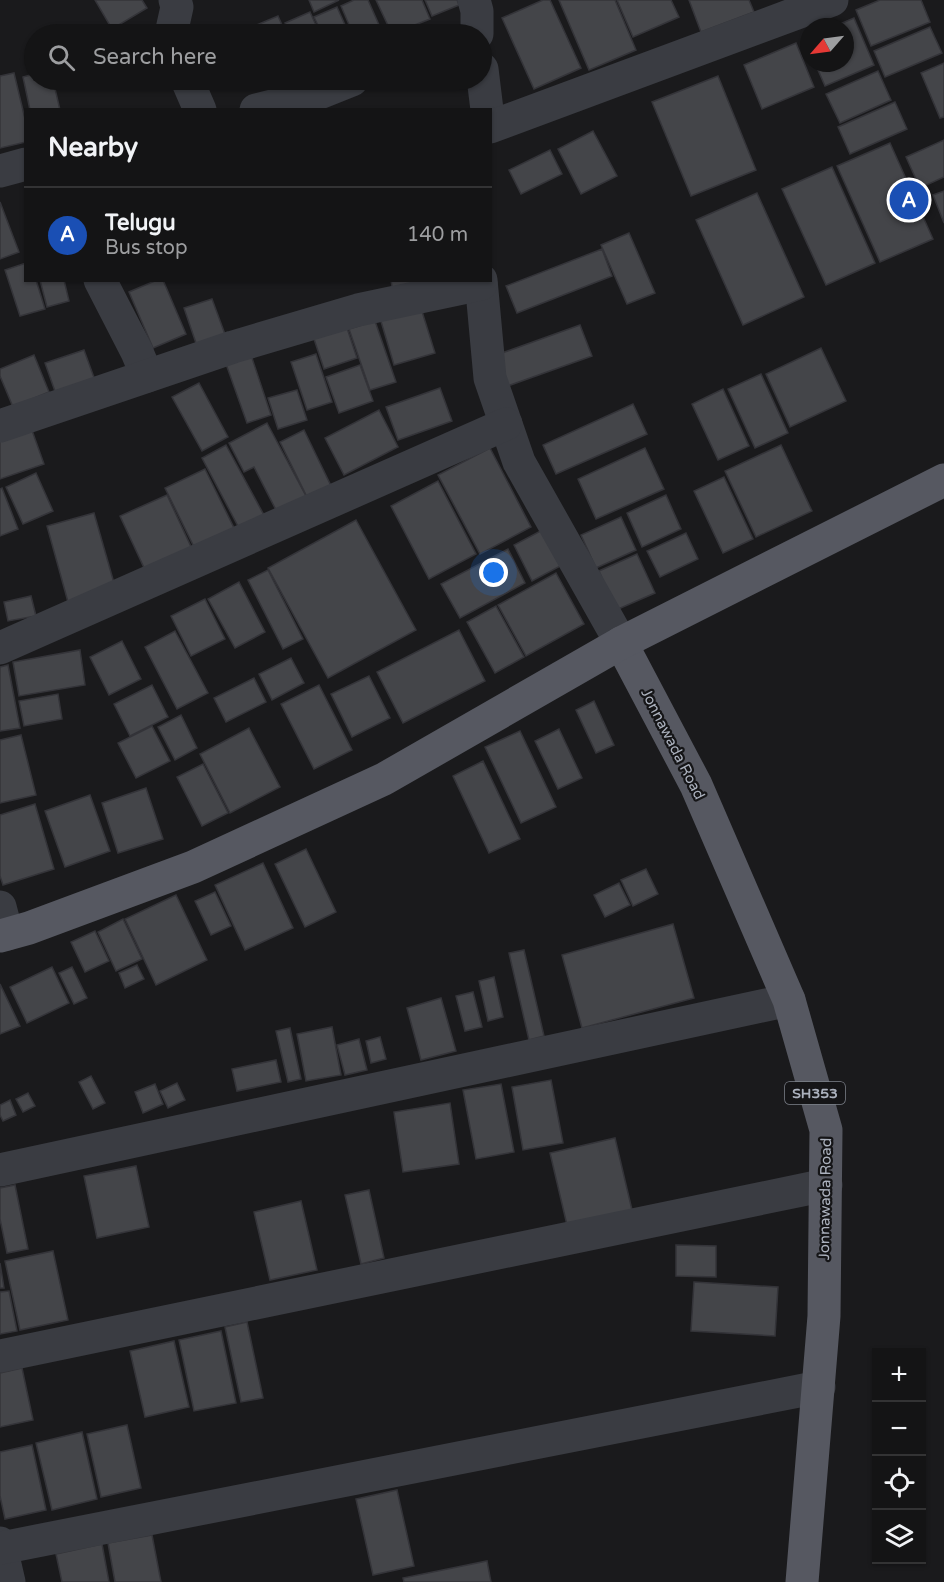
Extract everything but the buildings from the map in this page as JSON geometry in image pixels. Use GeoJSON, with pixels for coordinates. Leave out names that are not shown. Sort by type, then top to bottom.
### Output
{"type":"FeatureCollection","features":[{"type":"Feature","properties":{"kind":"main road"},"geometry":{"type":"LineString","coordinates":[[2,926],[193,867],[384,779],[621,643],[944,480]]}},
{"type":"Feature","properties":{"kind":"main road","name":"Jonnawada Road"},"geometry":{"type":"LineString","coordinates":[[621,643],[696,785],[789,1000],[826,1130],[824,1316],[802,1582]]}},
{"type":"Feature","properties":{"kind":"street"},"geometry":{"type":"LineString","coordinates":[[173,24],[177,7],[175,0]]}},
{"type":"Feature","properties":{"kind":"street"},"geometry":{"type":"LineString","coordinates":[[492,126],[832,0]]}},
{"type":"Feature","properties":{"kind":"street"},"geometry":{"type":"LineString","coordinates":[[191,90],[199,108]]}},
{"type":"Feature","properties":{"kind":"street"},"geometry":{"type":"LineString","coordinates":[[264,108],[327,90]]}},
{"type":"Feature","properties":{"kind":"street"},"geometry":{"type":"LineString","coordinates":[[485,90],[487,108]]}},
{"type":"Feature","properties":{"kind":"street"},"geometry":{"type":"LineString","coordinates":[[0,171],[24,165]]}},
{"type":"Feature","properties":{"kind":"street"},"geometry":{"type":"LineString","coordinates":[[101,282],[147,376]]}},
{"type":"Feature","properties":{"kind":"street"},"geometry":{"type":"LineString","coordinates":[[0,426],[233,347],[358,310],[481,282],[490,378],[519,462],[621,643]]}},
{"type":"Feature","properties":{"kind":"street"},"geometry":{"type":"LineString","coordinates":[[0,648],[506,424]]}},
{"type":"Feature","properties":{"kind":"street"},"geometry":{"type":"LineString","coordinates":[[0,1170],[789,1000]]}},
{"type":"Feature","properties":{"kind":"street"},"geometry":{"type":"LineString","coordinates":[[0,1356],[826,1185]]}},
{"type":"Feature","properties":{"kind":"street"},"geometry":{"type":"LineString","coordinates":[[1,1548],[819,1387]]}},
{"type":"Feature","properties":{"kind":"street"},"geometry":{"type":"LineString","coordinates":[[0,1543],[9,1582]]}},
{"type":"Feature","properties":{"kind":"place","name":"Telugu"},"geometry":{"type":"Point","coordinates":[909,200]}}]}
